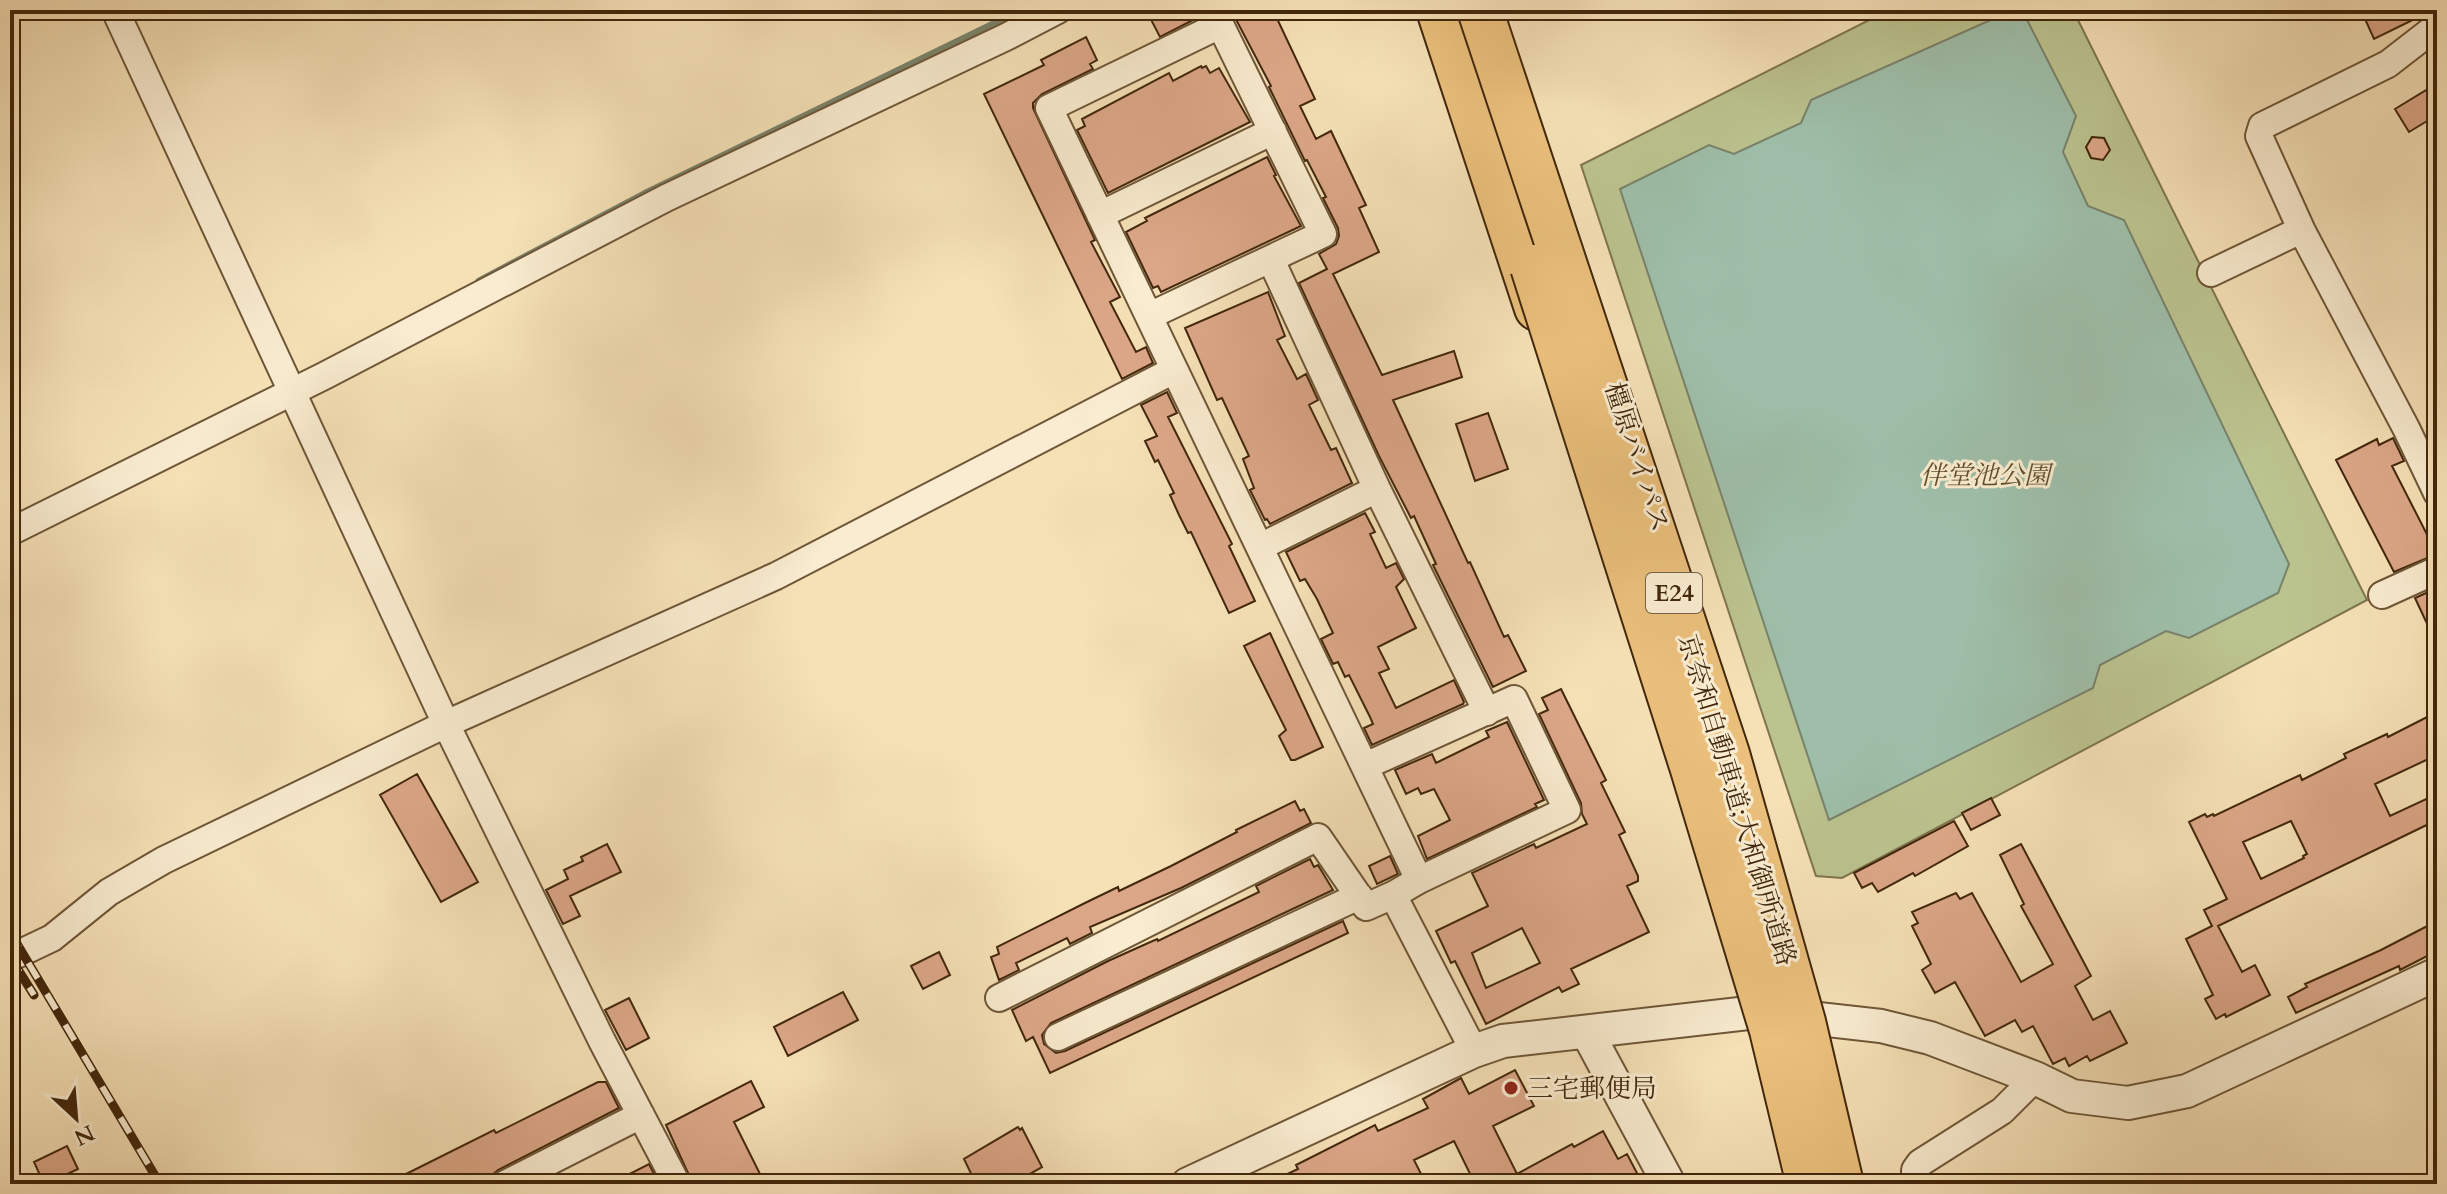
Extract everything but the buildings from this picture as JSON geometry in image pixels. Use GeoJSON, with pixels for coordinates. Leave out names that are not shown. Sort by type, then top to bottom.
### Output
{"type":"FeatureCollection","features":[{"type":"Feature","properties":{"kind":"highway","name":"橿原バイパス"},"geometry":{"type":"LineString","coordinates":[[1439,10],[1685,768],[1757,1012],[1799,1184]]}},
{"type":"Feature","properties":{"kind":"highway","name":"京奈和自動車道;大和御所道路"},"geometry":{"type":"LineString","coordinates":[[1448,10],[1537,277],[1693,769],[1772,1030],[1809,1184]]}},
{"type":"Feature","properties":{"kind":"highway","name":"京奈和自動車道;大和御所道路"},"geometry":{"type":"LineString","coordinates":[[1480,10],[1727,754],[1803,1022],[1841,1184]]}},
{"type":"Feature","properties":{"kind":"highway","name":"橿原バイパス"},"geometry":{"type":"LineString","coordinates":[[1489,10],[1734,754],[1810,1018],[1849,1184]]}},
{"type":"Feature","properties":{"kind":"street"},"geometry":{"type":"LineString","coordinates":[[115,10],[446,724],[677,1184]]}},
{"type":"Feature","properties":{"kind":"street"},"geometry":{"type":"LineString","coordinates":[[10,532],[293,391],[666,198],[1058,10]]}},
{"type":"Feature","properties":{"kind":"street"},"geometry":{"type":"LineString","coordinates":[[1149,316],[1323,234],[1217,18],[1049,108],[1419,880]]}},
{"type":"Feature","properties":{"kind":"street"},"geometry":{"type":"LineString","coordinates":[[2437,26],[2388,64],[2262,126],[2259,136],[2301,230],[2437,493]]}},
{"type":"Feature","properties":{"kind":"street"},"geometry":{"type":"LineString","coordinates":[[1100,215],[1273,131]]}},
{"type":"Feature","properties":{"kind":"street"},"geometry":{"type":"LineString","coordinates":[[2211,273],[2301,230]]}},
{"type":"Feature","properties":{"kind":"street"},"geometry":{"type":"LineString","coordinates":[[1271,260],[1377,489],[1487,712]]}},
{"type":"Feature","properties":{"kind":"street"},"geometry":{"type":"LineString","coordinates":[[10,958],[52,938],[109,892],[164,860],[446,724],[776,576],[1174,370]]}},
{"type":"Feature","properties":{"kind":"street"},"geometry":{"type":"LineString","coordinates":[[1260,547],[1377,489]]}},
{"type":"Feature","properties":{"kind":"street"},"geometry":{"type":"LineString","coordinates":[[2382,595],[2437,570]]}},
{"type":"Feature","properties":{"kind":"street"},"geometry":{"type":"LineString","coordinates":[[999,998],[1318,837],[1366,907],[1567,810],[1514,699],[1365,766]]}},
{"type":"Feature","properties":{"kind":"street"},"geometry":{"type":"LineString","coordinates":[[1393,895],[1474,1051]]}},
{"type":"Feature","properties":{"kind":"street"},"geometry":{"type":"LineString","coordinates":[[1058,1037],[1359,896]]}},
{"type":"Feature","properties":{"kind":"street"},"geometry":{"type":"LineString","coordinates":[[1188,1184],[1474,1051],[1503,1041],[1757,1012],[1881,1026],[1930,1038],[2035,1078],[2072,1096],[2128,1103],[2187,1091],[2437,974]]}},
{"type":"Feature","properties":{"kind":"street"},"geometry":{"type":"LineString","coordinates":[[1587,1032],[1669,1184]]}},
{"type":"Feature","properties":{"kind":"street"},"geometry":{"type":"LineString","coordinates":[[1915,1184],[1915,1170],[1920,1163],[2002,1111],[2035,1078]]}},
{"type":"Feature","properties":{"kind":"street"},"geometry":{"type":"LineString","coordinates":[[505,1184],[641,1115]]}},
{"type":"Feature","properties":{"kind":"green space","name":"伴堂池公園"},"geometry":{"type":"Polygon","coordinates":[[[1889,10],[2073,10],[2367,600],[1842,878],[1816,876],[1581,165],[1889,10]]]}},
{"type":"Feature","properties":{"kind":"shaded area","name":"伴堂池公園"},"geometry":{"type":"Polygon","coordinates":[[[2013,10],[2022,10],[2076,116],[2063,152],[2088,206],[2124,220],[2289,564],[2278,593],[2189,638],[2166,631],[2100,665],[2093,688],[1829,820],[1620,189],[1709,145],[1734,154],[1801,123],[1811,100],[2013,10]]]}},
{"type":"Feature","properties":{"kind":"waterway"},"geometry":{"type":"LineString","coordinates":[[479,281],[644,194],[1022,10]]}},
{"type":"Feature","properties":{"kind":"railway"},"geometry":{"type":"LineString","coordinates":[[10,932],[160,1184]]}},
{"type":"Feature","properties":{"kind":"railway"},"geometry":{"type":"LineString","coordinates":[[10,957],[34,995]]}},
{"type":"Feature","properties":{"kind":"place","name":"三宅郵便局"},"geometry":{"type":"Point","coordinates":[1511,1088]}}]}
